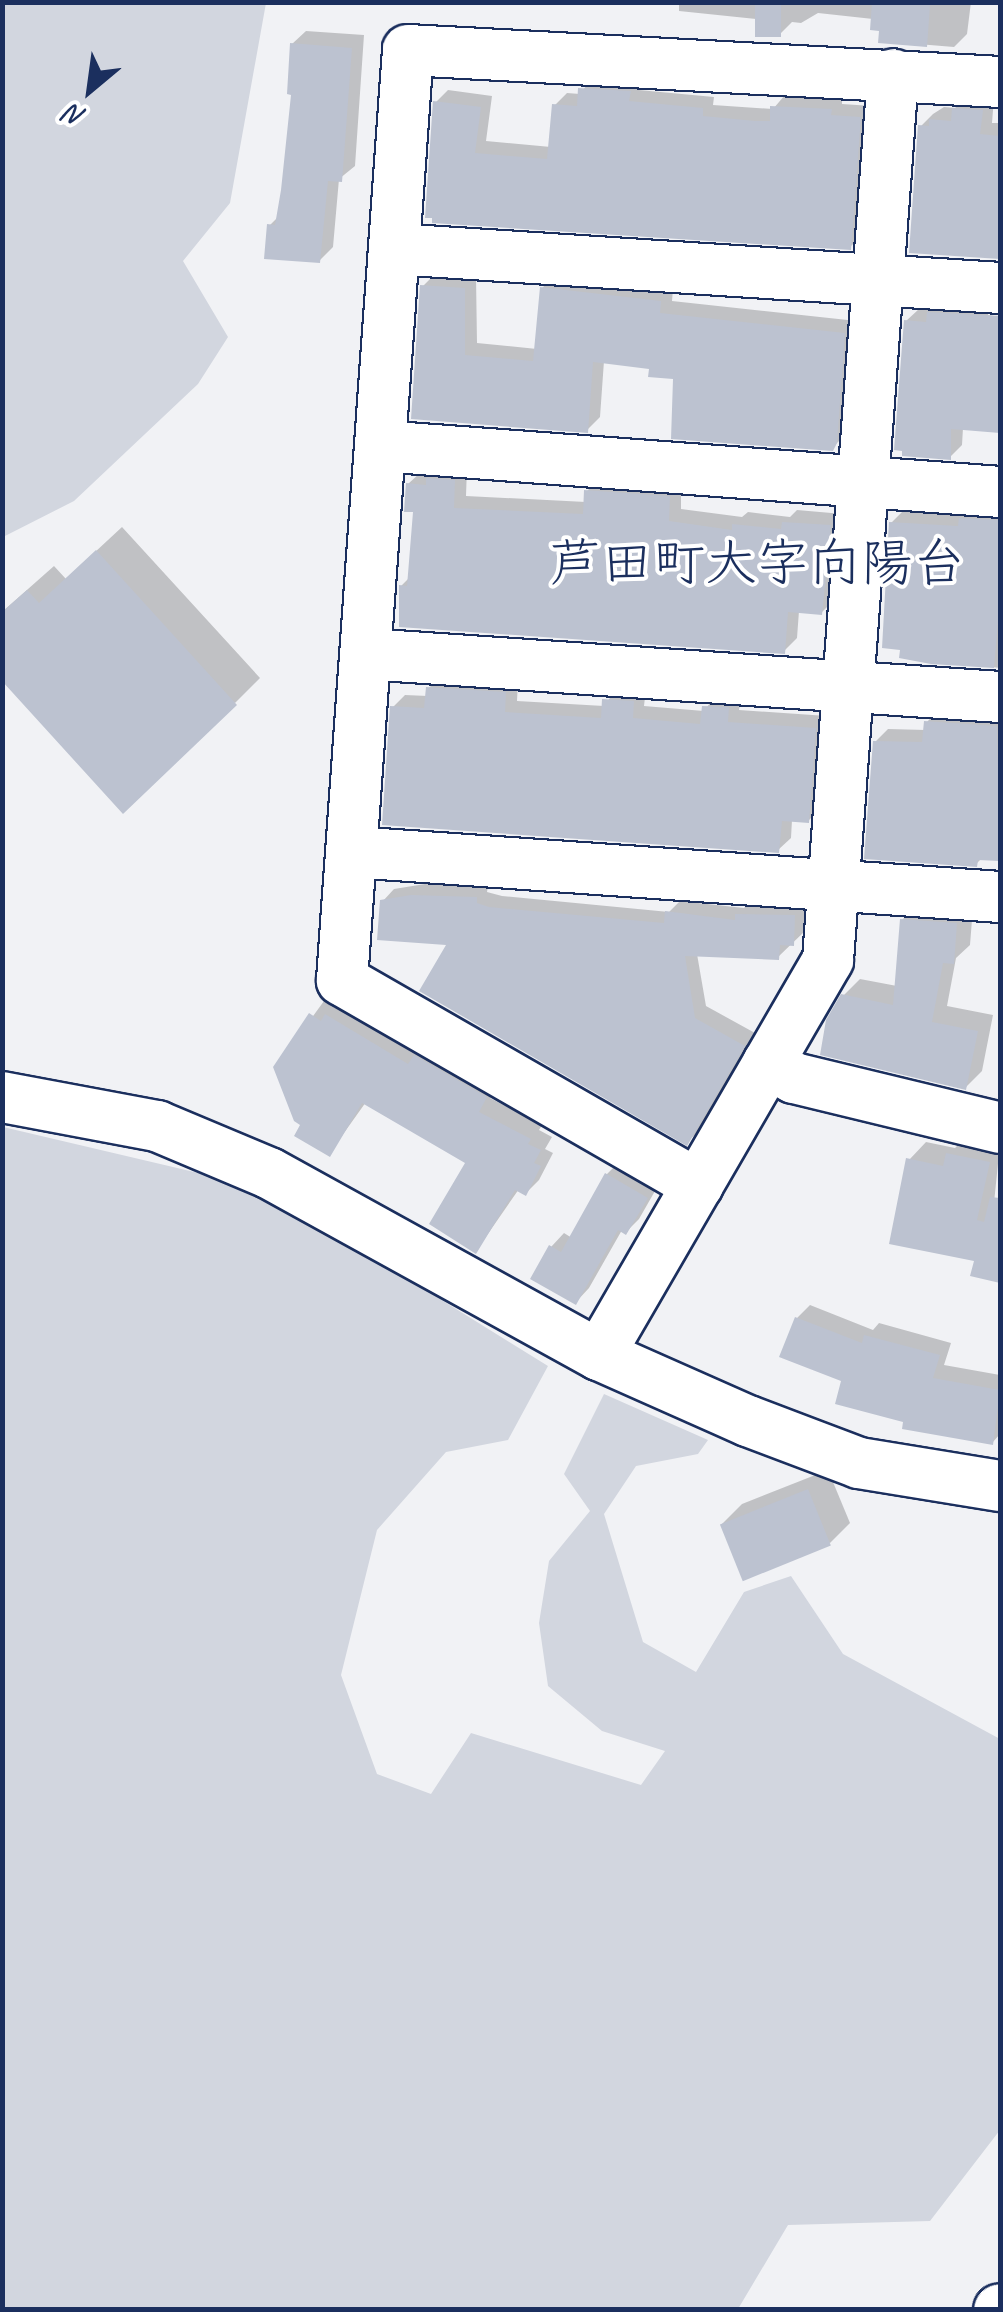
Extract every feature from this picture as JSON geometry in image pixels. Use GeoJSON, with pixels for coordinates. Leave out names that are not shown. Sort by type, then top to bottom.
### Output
{"type":"FeatureCollection","features":[{"type":"Feature","properties":{"kind":"street"},"geometry":{"type":"LineString","coordinates":[[698,1184],[342,980],[408,50],[1000,82]]}},
{"type":"Feature","properties":{"kind":"street"},"geometry":{"type":"LineString","coordinates":[[599,1355],[828,960],[893,74]]}},
{"type":"Feature","properties":{"kind":"street"},"geometry":{"type":"LineString","coordinates":[[394,249],[1000,288]]}},
{"type":"Feature","properties":{"kind":"street"},"geometry":{"type":"LineString","coordinates":[[380,446],[1000,492]]}},
{"type":"Feature","properties":{"kind":"street"},"geometry":{"type":"LineString","coordinates":[[366,654],[1000,697]]}},
{"type":"Feature","properties":{"kind":"street"},"geometry":{"type":"LineString","coordinates":[[352,852],[1000,897]]}},
{"type":"Feature","properties":{"kind":"street"},"geometry":{"type":"LineString","coordinates":[[768,1063],[794,1078],[1000,1128]]}},
{"type":"Feature","properties":{"kind":"street"},"geometry":{"type":"LineString","coordinates":[[2,1097],[157,1126],[269,1173],[599,1355],[748,1421],[860,1463],[1000,1486]]}},
{"type":"Feature","properties":{"kind":"shaded area"},"geometry":{"type":"Polygon","coordinates":[[[3,2],[266,3],[230,203],[183,261],[228,337],[198,384],[74,501],[3,537],[3,2]]]}},
{"type":"Feature","properties":{"kind":"shaded area"},"geometry":{"type":"Polygon","coordinates":[[[3,1127],[224,1179],[366,1253],[548,1366],[508,1440],[446,1452],[377,1530],[341,1675],[377,1774],[431,1794],[471,1733],[641,1785],[665,1751],[602,1731],[548,1686],[539,1623],[549,1561],[590,1511],[564,1474],[604,1394],[708,1440],[698,1454],[636,1466],[604,1514],[643,1642],[696,1672],[744,1592],[791,1576],[843,1654],[1000,1739],[1000,2130],[930,2221],[788,2225],[738,2309],[3,2310],[3,1127]]]}},
{"type":"Feature","properties":{"kind":"building"},"geometry":{"type":"Polygon","coordinates":[[[755,2],[781,2],[781,37],[755,37],[755,2]]]}},
{"type":"Feature","properties":{"kind":"building"},"geometry":{"type":"Polygon","coordinates":[[[872,2],[930,5],[927,47],[878,43],[879,31],[870,30],[872,2]]]}},
{"type":"Feature","properties":{"kind":"building"},"geometry":{"type":"Polygon","coordinates":[[[290,43],[352,48],[342,182],[328,181],[320,263],[264,259],[267,224],[275,225],[281,190],[291,95],[287,94],[290,43]]]}},
{"type":"Feature","properties":{"kind":"building"},"geometry":{"type":"Polygon","coordinates":[[[578,88],[631,91],[629,101],[703,108],[703,116],[770,121],[770,106],[832,109],[831,115],[861,117],[851,250],[432,223],[432,218],[425,218],[433,101],[481,107],[475,153],[547,159],[552,104],[577,106],[578,88]]]}},
{"type":"Feature","properties":{"kind":"building"},"geometry":{"type":"Polygon","coordinates":[[[952,108],[983,110],[980,134],[1000,136],[1000,259],[909,253],[918,125],[929,126],[929,119],[951,121],[952,108]]]}},
{"type":"Feature","properties":{"kind":"building"},"geometry":{"type":"Polygon","coordinates":[[[420,285],[465,288],[465,355],[533,361],[540,287],[661,301],[660,313],[845,333],[837,443],[833,451],[671,439],[673,379],[648,377],[649,369],[593,362],[588,433],[411,419],[420,285]]]}},
{"type":"Feature","properties":{"kind":"building"},"geometry":{"type":"Polygon","coordinates":[[[927,312],[1000,316],[1000,433],[951,429],[951,460],[902,456],[902,451],[894,450],[904,320],[926,322],[927,312]]]}},
{"type":"Feature","properties":{"kind":"building"},"geometry":{"type":"Polygon","coordinates":[[[426,478],[455,480],[454,508],[583,514],[584,490],[670,496],[669,521],[732,530],[732,524],[781,529],[782,522],[831,525],[822,615],[788,612],[785,654],[399,627],[399,585],[407,586],[413,512],[404,512],[406,483],[426,485],[426,478]]]}},
{"type":"Feature","properties":{"kind":"building"},"geometry":{"type":"Polygon","coordinates":[[[959,518],[1000,520],[1000,597],[994,668],[931,664],[899,658],[900,650],[882,648],[889,522],[958,526],[959,518]]]}},
{"type":"Feature","properties":{"kind":"building"},"geometry":{"type":"Polygon","coordinates":[[[96,550],[237,705],[123,814],[2,681],[2,612],[27,590],[39,603],[96,550]]]}},
{"type":"Feature","properties":{"kind":"building"},"geometry":{"type":"Polygon","coordinates":[[[426,687],[506,692],[505,712],[601,718],[602,699],[634,701],[633,718],[700,724],[702,706],[729,707],[728,722],[816,728],[809,823],[782,821],[779,853],[382,825],[390,706],[424,708],[426,687]]]}},
{"type":"Feature","properties":{"kind":"building"},"geometry":{"type":"Polygon","coordinates":[[[924,721],[997,726],[1000,861],[978,860],[977,867],[864,859],[873,741],[922,742],[924,721]]]}},
{"type":"Feature","properties":{"kind":"building"},"geometry":{"type":"Polygon","coordinates":[[[411,895],[477,897],[477,903],[489,907],[664,923],[665,911],[735,920],[735,914],[795,915],[794,946],[780,945],[779,960],[685,956],[695,1018],[745,1046],[687,1146],[419,991],[446,945],[377,940],[380,900],[411,895]]]}},
{"type":"Feature","properties":{"kind":"building"},"geometry":{"type":"Polygon","coordinates":[[[900,919],[957,923],[954,964],[943,963],[932,1022],[978,1031],[966,1090],[820,1055],[826,1020],[841,994],[893,1005],[900,919]]]}},
{"type":"Feature","properties":{"kind":"building"},"geometry":{"type":"Polygon","coordinates":[[[309,1013],[321,1021],[325,1014],[408,1064],[414,1055],[487,1097],[479,1112],[531,1139],[528,1144],[541,1150],[534,1163],[541,1166],[526,1196],[515,1190],[476,1254],[429,1224],[465,1163],[362,1103],[330,1157],[294,1136],[300,1125],[294,1121],[273,1067],[309,1013]]]}},
{"type":"Feature","properties":{"kind":"building"},"geometry":{"type":"Polygon","coordinates":[[[946,1153],[990,1162],[977,1220],[984,1222],[990,1197],[1000,1198],[1000,1283],[970,1276],[974,1261],[889,1244],[906,1158],[943,1166],[946,1153]]]}},
{"type":"Feature","properties":{"kind":"building"},"geometry":{"type":"Polygon","coordinates":[[[605,1173],[648,1198],[626,1235],[618,1230],[576,1305],[530,1279],[549,1245],[561,1252],[605,1173]]]}},
{"type":"Feature","properties":{"kind":"building"},"geometry":{"type":"Polygon","coordinates":[[[795,1317],[862,1343],[864,1335],[940,1355],[933,1378],[1000,1390],[993,1445],[902,1429],[903,1422],[835,1404],[841,1381],[779,1357],[795,1317]]]}},
{"type":"Feature","properties":{"kind":"building"},"geometry":{"type":"Polygon","coordinates":[[[808,1489],[831,1546],[743,1581],[720,1525],[808,1489]]]}},
{"type":"Feature","properties":{"kind":"district","name":"芦田町大字向陽台"},"geometry":{"type":"Point","coordinates":[757,564]}}]}
